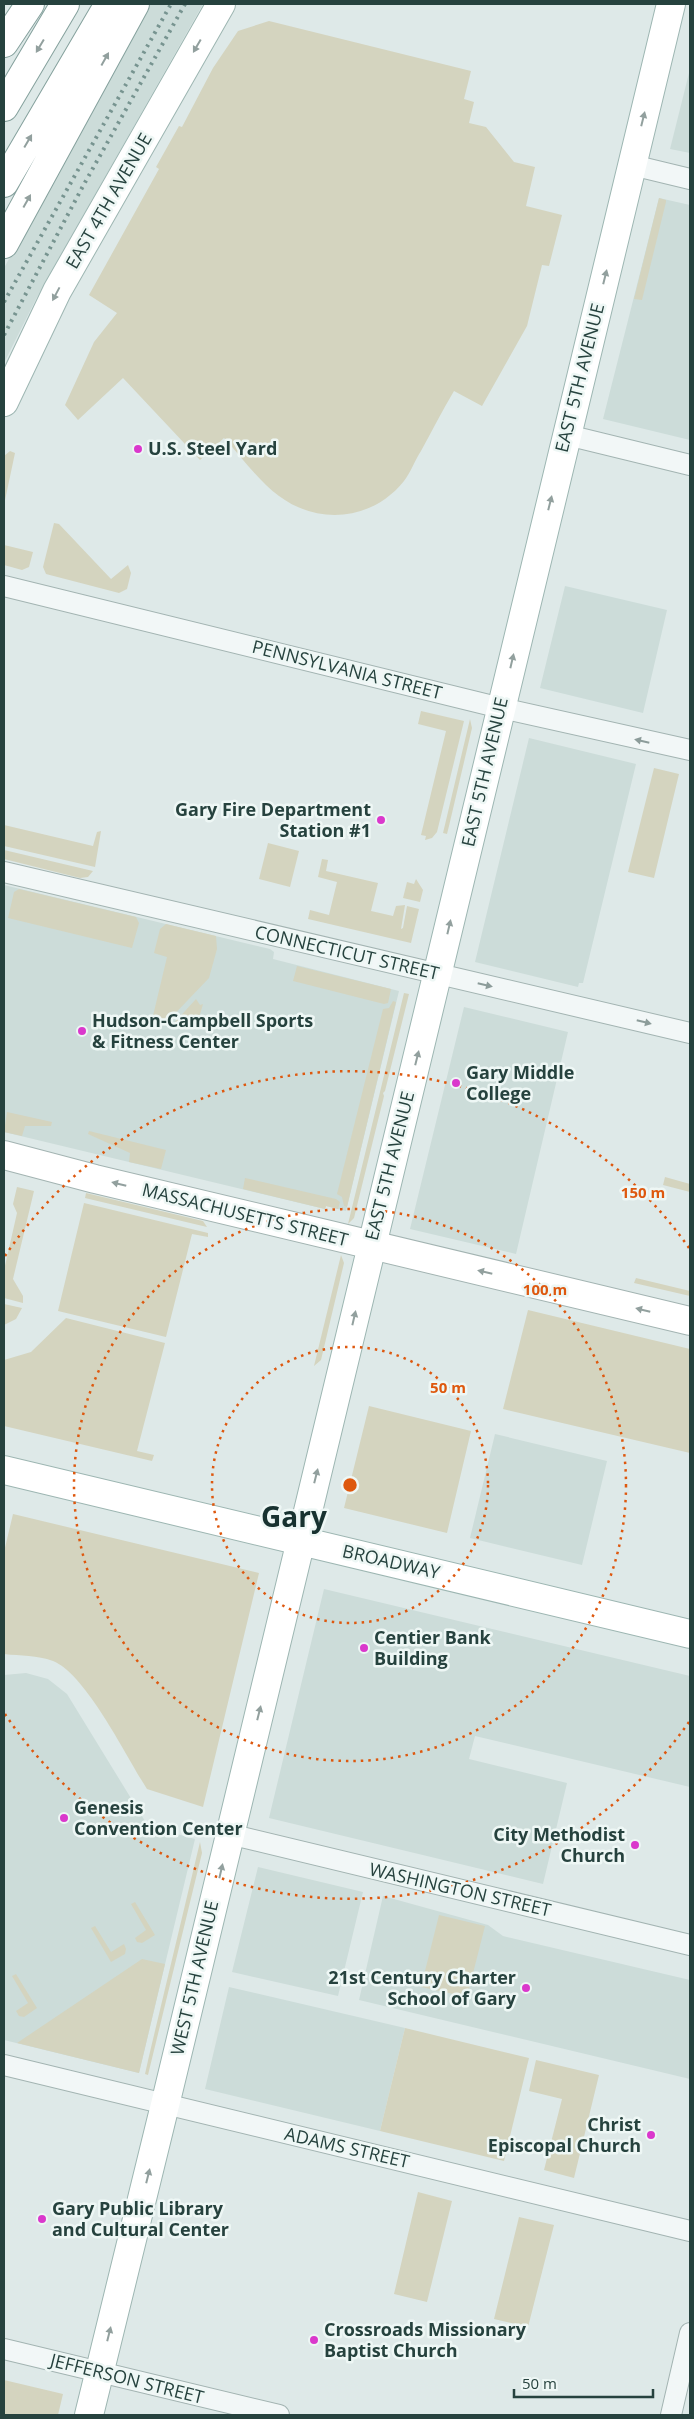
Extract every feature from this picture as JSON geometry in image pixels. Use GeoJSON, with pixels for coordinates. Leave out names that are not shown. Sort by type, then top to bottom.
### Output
{"type":"FeatureCollection","features":[{"type":"Feature","properties":{"kind":"main road"},"geometry":{"type":"LineString","coordinates":[[4,43],[30,4]]}},
{"type":"Feature","properties":{"kind":"main road"},"geometry":{"type":"LineString","coordinates":[[4,107],[65,4]]}},
{"type":"Feature","properties":{"kind":"main road"},"geometry":{"type":"LineString","coordinates":[[4,183],[109,4]]}},
{"type":"Feature","properties":{"kind":"main road"},"geometry":{"type":"LineString","coordinates":[[4,244],[135,4]]}},
{"type":"Feature","properties":{"kind":"main road","name":"EAST 4TH AVENUE"},"geometry":{"type":"LineString","coordinates":[[4,402],[57,291],[221,4]]}},
{"type":"Feature","properties":{"kind":"main road","name":"EAST 5TH AVENUE"},"geometry":{"type":"LineString","coordinates":[[300,1540],[671,4]]}},
{"type":"Feature","properties":{"kind":"main road","name":"MASSACHUSETTS STREET"},"geometry":{"type":"LineString","coordinates":[[4,1154],[690,1322]]}},
{"type":"Feature","properties":{"kind":"main road","name":"BROADWAY"},"geometry":{"type":"LineString","coordinates":[[4,1470],[690,1634]]}},
{"type":"Feature","properties":{"kind":"main road","name":"WEST 5TH AVENUE"},"geometry":{"type":"LineString","coordinates":[[89,2415],[300,1540]]}},
{"type":"Feature","properties":{"kind":"street"},"geometry":{"type":"LineString","coordinates":[[632,165],[690,179]]}},
{"type":"Feature","properties":{"kind":"street"},"geometry":{"type":"LineString","coordinates":[[567,435],[690,466]]}},
{"type":"Feature","properties":{"kind":"street","name":"PENNSYLVANIA STREET"},"geometry":{"type":"LineString","coordinates":[[4,586],[501,708],[690,750]]}},
{"type":"Feature","properties":{"kind":"street","name":"CONNECTICUT STREET"},"geometry":{"type":"LineString","coordinates":[[4,872],[690,1033]]}},
{"type":"Feature","properties":{"kind":"street","name":"WASHINGTON STREET"},"geometry":{"type":"LineString","coordinates":[[229,1834],[690,1945]]}},
{"type":"Feature","properties":{"kind":"street","name":"ADAMS STREET"},"geometry":{"type":"LineString","coordinates":[[4,2065],[690,2231]]}},
{"type":"Feature","properties":{"kind":"street"},"geometry":{"type":"LineString","coordinates":[[671,2415],[690,2332]]}},
{"type":"Feature","properties":{"kind":"street","name":"JEFFERSON STREET"},"geometry":{"type":"LineString","coordinates":[[4,2349],[279,2415]]}},
{"type":"Feature","properties":{"kind":"shaded area"},"geometry":{"type":"Polygon","coordinates":[[[148,4],[203,4],[36,299],[4,363],[4,268],[148,4]]]}},
{"type":"Feature","properties":{"kind":"shaded area"},"geometry":{"type":"Polygon","coordinates":[[[690,69],[690,153],[670,149],[690,69]]]}},
{"type":"Feature","properties":{"kind":"shaded area"},"geometry":{"type":"Polygon","coordinates":[[[659,198],[690,205],[690,440],[603,419],[659,198]]]}},
{"type":"Feature","properties":{"kind":"shaded area"},"geometry":{"type":"Polygon","coordinates":[[[565,586],[667,610],[643,713],[540,688],[565,586]]]}},
{"type":"Feature","properties":{"kind":"shaded area"},"geometry":{"type":"Polygon","coordinates":[[[529,738],[636,764],[583,983],[579,983],[578,987],[475,962],[529,738]]]}},
{"type":"Feature","properties":{"kind":"shaded area"},"geometry":{"type":"Polygon","coordinates":[[[4,885],[270,949],[274,952],[273,959],[399,991],[346,1211],[326,1206],[325,1209],[4,1132],[4,885]]]}},
{"type":"Feature","properties":{"kind":"shaded area"},"geometry":{"type":"Polygon","coordinates":[[[464,1007],[568,1032],[516,1254],[410,1229],[464,1007]]]}},
{"type":"Feature","properties":{"kind":"shaded area"},"geometry":{"type":"Polygon","coordinates":[[[495,1434],[607,1461],[582,1565],[470,1538],[495,1434]]]}},
{"type":"Feature","properties":{"kind":"shaded area"},"geometry":{"type":"Polygon","coordinates":[[[324,1589],[690,1676],[690,1787],[475,1736],[469,1759],[567,1783],[543,1884],[269,1818],[324,1589]]]}},
{"type":"Feature","properties":{"kind":"shaded area"},"geometry":{"type":"Polygon","coordinates":[[[26,1673],[48,1679],[67,1694],[148,1826],[195,1839],[139,2073],[4,2040],[4,1675],[26,1673]]]}},
{"type":"Feature","properties":{"kind":"shaded area"},"geometry":{"type":"Polygon","coordinates":[[[258,1867],[363,1892],[338,1996],[232,1972],[258,1867]]]}},
{"type":"Feature","properties":{"kind":"shaded area","name":"21st Century Charter School of Gary"},"geometry":{"type":"Polygon","coordinates":[[[383,1896],[488,1925],[503,1936],[690,1980],[690,2079],[359,2000],[383,1896]]]}},
{"type":"Feature","properties":{"kind":"shaded area"},"geometry":{"type":"Polygon","coordinates":[[[229,1987],[405,2028],[380,2131],[205,2089],[229,1987]]]}},
{"type":"Feature","properties":{"kind":"green space"},"geometry":{"type":"Polygon","coordinates":[[[269,21],[471,71],[464,99],[474,102],[469,123],[486,127],[514,162],[535,167],[526,206],[562,215],[549,266],[542,265],[527,326],[482,406],[454,391],[404,481],[377,504],[361,511],[345,514],[328,515],[311,512],[295,506],[279,496],[257,476],[224,438],[200,460],[123,378],[78,420],[65,405],[94,342],[117,313],[89,295],[159,169],[156,167],[179,126],[182,127],[213,68],[238,31],[269,21]]]}},
{"type":"Feature","properties":{"kind":"green space"},"geometry":{"type":"Polygon","coordinates":[[[659,198],[666,200],[666,202],[642,300],[634,299],[659,198]]]}},
{"type":"Feature","properties":{"kind":"green space"},"geometry":{"type":"Polygon","coordinates":[[[10,451],[15,453],[4,505],[4,456],[10,451]]]}},
{"type":"Feature","properties":{"kind":"green space"},"geometry":{"type":"Polygon","coordinates":[[[54,523],[59,524],[111,579],[128,565],[131,573],[127,589],[119,593],[46,574],[43,567],[54,523]]]}},
{"type":"Feature","properties":{"kind":"green space"},"geometry":{"type":"Polygon","coordinates":[[[4,545],[33,552],[29,567],[22,570],[4,565],[4,545]]]}},
{"type":"Feature","properties":{"kind":"green space"},"geometry":{"type":"Polygon","coordinates":[[[421,711],[464,721],[437,832],[432,838],[425,840],[426,836],[421,835],[446,731],[418,724],[421,711]]]}},
{"type":"Feature","properties":{"kind":"green space"},"geometry":{"type":"Polygon","coordinates":[[[470,719],[472,728],[447,834],[443,833],[470,719]]]}},
{"type":"Feature","properties":{"kind":"green space"},"geometry":{"type":"Polygon","coordinates":[[[654,768],[679,774],[654,878],[628,872],[654,768]]]}},
{"type":"Feature","properties":{"kind":"green space"},"geometry":{"type":"Polygon","coordinates":[[[4,825],[93,846],[97,832],[101,831],[95,867],[4,846],[4,825]]]}},
{"type":"Feature","properties":{"kind":"green space"},"geometry":{"type":"Polygon","coordinates":[[[268,843],[299,851],[290,887],[259,879],[268,843]]]}},
{"type":"Feature","properties":{"kind":"green space"},"geometry":{"type":"Polygon","coordinates":[[[4,850],[93,871],[88,877],[80,878],[4,859],[4,850]]]}},
{"type":"Feature","properties":{"kind":"green space"},"geometry":{"type":"Polygon","coordinates":[[[322,859],[328,860],[326,871],[378,883],[371,911],[393,916],[396,906],[405,905],[401,929],[403,928],[407,906],[419,909],[411,943],[308,919],[310,910],[329,915],[337,882],[318,877],[322,859]]]}},
{"type":"Feature","properties":{"kind":"green space"},"geometry":{"type":"Polygon","coordinates":[[[416,879],[423,890],[420,902],[403,898],[407,882],[414,884],[416,879]]]}},
{"type":"Feature","properties":{"kind":"green space"},"geometry":{"type":"Polygon","coordinates":[[[19,889],[136,917],[139,923],[132,948],[8,918],[14,892],[19,889]]]}},
{"type":"Feature","properties":{"kind":"green space"},"geometry":{"type":"Polygon","coordinates":[[[166,924],[216,936],[217,949],[209,978],[166,1023],[152,1020],[167,957],[154,953],[160,929],[166,924]]]}},
{"type":"Feature","properties":{"kind":"green space"},"geometry":{"type":"Polygon","coordinates":[[[297,966],[391,989],[388,1003],[384,1004],[293,981],[297,966]]]}},
{"type":"Feature","properties":{"kind":"green space"},"geometry":{"type":"Polygon","coordinates":[[[404,993],[409,994],[383,1093],[384,1096],[354,1218],[348,1224],[404,993]]]}},
{"type":"Feature","properties":{"kind":"green space"},"geometry":{"type":"Polygon","coordinates":[[[196,999],[200,1005],[203,1004],[196,1022],[185,1026],[185,1028],[174,1026],[175,1022],[196,999]]]}},
{"type":"Feature","properties":{"kind":"green space"},"geometry":{"type":"Polygon","coordinates":[[[393,1001],[396,1002],[347,1207],[344,1206],[342,1197],[337,1194],[383,1009],[389,1008],[393,1001]]]}},
{"type":"Feature","properties":{"kind":"green space"},"geometry":{"type":"Polygon","coordinates":[[[7,1112],[52,1122],[51,1126],[25,1126],[22,1136],[4,1132],[7,1112]]]}},
{"type":"Feature","properties":{"kind":"green space"},"geometry":{"type":"Polygon","coordinates":[[[89,1131],[166,1150],[161,1169],[129,1162],[130,1153],[88,1134],[89,1131]]]}},
{"type":"Feature","properties":{"kind":"green space"},"geometry":{"type":"Polygon","coordinates":[[[665,1177],[690,1184],[690,1192],[663,1185],[665,1177]]]}},
{"type":"Feature","properties":{"kind":"green space"},"geometry":{"type":"Polygon","coordinates":[[[245,1178],[336,1199],[340,1202],[338,1209],[326,1206],[325,1209],[243,1189],[245,1178]]]}},
{"type":"Feature","properties":{"kind":"green space"},"geometry":{"type":"Polygon","coordinates":[[[17,1187],[34,1191],[13,1279],[23,1296],[23,1303],[4,1298],[4,1270],[17,1213],[13,1204],[17,1187]]]}},
{"type":"Feature","properties":{"kind":"green space"},"geometry":{"type":"Polygon","coordinates":[[[86,1193],[203,1221],[207,1227],[85,1198],[86,1193]]]}},
{"type":"Feature","properties":{"kind":"green space"},"geometry":{"type":"Polygon","coordinates":[[[84,1203],[208,1233],[208,1237],[192,1234],[166,1337],[58,1311],[84,1203]]]}},
{"type":"Feature","properties":{"kind":"green space"},"geometry":{"type":"Polygon","coordinates":[[[341,1255],[344,1263],[321,1360],[314,1366],[341,1255]]]}},
{"type":"Feature","properties":{"kind":"green space"},"geometry":{"type":"Polygon","coordinates":[[[636,1278],[690,1291],[690,1296],[634,1283],[636,1278]]]}},
{"type":"Feature","properties":{"kind":"green space"},"geometry":{"type":"Polygon","coordinates":[[[4,1304],[22,1308],[16,1319],[4,1325],[4,1304]]]}},
{"type":"Feature","properties":{"kind":"green space"},"geometry":{"type":"Polygon","coordinates":[[[528,1310],[690,1349],[690,1453],[503,1409],[528,1310]]]}},
{"type":"Feature","properties":{"kind":"green space"},"geometry":{"type":"Polygon","coordinates":[[[66,1318],[165,1343],[137,1451],[154,1455],[152,1461],[4,1426],[4,1360],[31,1352],[66,1318]]]}},
{"type":"Feature","properties":{"kind":"green space"},"geometry":{"type":"Polygon","coordinates":[[[369,1406],[471,1431],[447,1533],[344,1508],[369,1406]]]}},
{"type":"Feature","properties":{"kind":"green space"},"geometry":{"type":"Polygon","coordinates":[[[13,1514],[259,1573],[203,1807],[147,1789],[105,1718],[79,1682],[66,1669],[47,1659],[4,1654],[4,1552],[13,1514]]]}},
{"type":"Feature","properties":{"kind":"green space"},"geometry":{"type":"Polygon","coordinates":[[[200,1842],[202,1853],[148,2075],[145,2074],[149,2056],[200,1842]]]}},
{"type":"Feature","properties":{"kind":"green space"},"geometry":{"type":"Polygon","coordinates":[[[135,1902],[155,1935],[142,1943],[137,1942],[135,1938],[146,1930],[131,1904],[135,1902]]]}},
{"type":"Feature","properties":{"kind":"green space"},"geometry":{"type":"Polygon","coordinates":[[[439,1915],[485,1926],[467,1997],[421,1987],[439,1915]]]}},
{"type":"Feature","properties":{"kind":"green space"},"geometry":{"type":"Polygon","coordinates":[[[95,1926],[111,1952],[124,1944],[125,1954],[111,1962],[91,1928],[95,1926]]]}},
{"type":"Feature","properties":{"kind":"green space"},"geometry":{"type":"Polygon","coordinates":[[[142,1959],[165,1964],[139,2073],[17,2043],[142,1959]]]}},
{"type":"Feature","properties":{"kind":"green space"},"geometry":{"type":"Polygon","coordinates":[[[16,1974],[37,2008],[24,2017],[19,2016],[16,2011],[28,2003],[12,1976],[16,1974]]]}},
{"type":"Feature","properties":{"kind":"green space"},"geometry":{"type":"Polygon","coordinates":[[[405,2028],[529,2058],[504,2161],[380,2131],[405,2028]]]}},
{"type":"Feature","properties":{"kind":"green space"},"geometry":{"type":"Polygon","coordinates":[[[536,2060],[599,2075],[574,2178],[544,2170],[562,2099],[529,2091],[536,2060]]]}},
{"type":"Feature","properties":{"kind":"green space"},"geometry":{"type":"Polygon","coordinates":[[[418,2192],[452,2201],[427,2302],[394,2294],[418,2192]]]}},
{"type":"Feature","properties":{"kind":"green space"},"geometry":{"type":"Polygon","coordinates":[[[519,2217],[554,2225],[528,2327],[494,2319],[519,2217]]]}},
{"type":"Feature","properties":{"kind":"green space"},"geometry":{"type":"Polygon","coordinates":[[[4,2380],[63,2394],[58,2415],[4,2415],[4,2380]]]}},
{"type":"Feature","properties":{"kind":"railway"},"geometry":{"type":"LineString","coordinates":[[4,302],[171,4]]}},
{"type":"Feature","properties":{"kind":"railway"},"geometry":{"type":"LineString","coordinates":[[4,335],[83,186],[185,4]]}},
{"type":"Feature","properties":{"kind":"place","name":"U.S. Steel Yard"},"geometry":{"type":"Point","coordinates":[138,449]}},
{"type":"Feature","properties":{"kind":"place","name":"Gary Fire Department Station #1"},"geometry":{"type":"Point","coordinates":[381,820]}},
{"type":"Feature","properties":{"kind":"place","name":"Hudson-Campbell Sports & Fitness Center"},"geometry":{"type":"Point","coordinates":[82,1031]}},
{"type":"Feature","properties":{"kind":"place","name":"Gary Middle College"},"geometry":{"type":"Point","coordinates":[456,1083]}},
{"type":"Feature","properties":{"kind":"place","name":"Centier Bank Building"},"geometry":{"type":"Point","coordinates":[364,1648]}},
{"type":"Feature","properties":{"kind":"place","name":"Genesis Convention Center"},"geometry":{"type":"Point","coordinates":[64,1818]}},
{"type":"Feature","properties":{"kind":"place","name":"City Methodist Church"},"geometry":{"type":"Point","coordinates":[635,1845]}},
{"type":"Feature","properties":{"kind":"place","name":"21st Century Charter School of Gary"},"geometry":{"type":"Point","coordinates":[526,1988]}},
{"type":"Feature","properties":{"kind":"place","name":"Christ Episcopal Church"},"geometry":{"type":"Point","coordinates":[651,2135]}},
{"type":"Feature","properties":{"kind":"place","name":"Gary Public Library and Cultural Center"},"geometry":{"type":"Point","coordinates":[42,2219]}},
{"type":"Feature","properties":{"kind":"place","name":"Crossroads Missionary Baptist Church"},"geometry":{"type":"Point","coordinates":[314,2340]}},
{"type":"Feature","properties":{"kind":"district","name":"Gary"},"geometry":{"type":"Point","coordinates":[294,1517]}}]}
